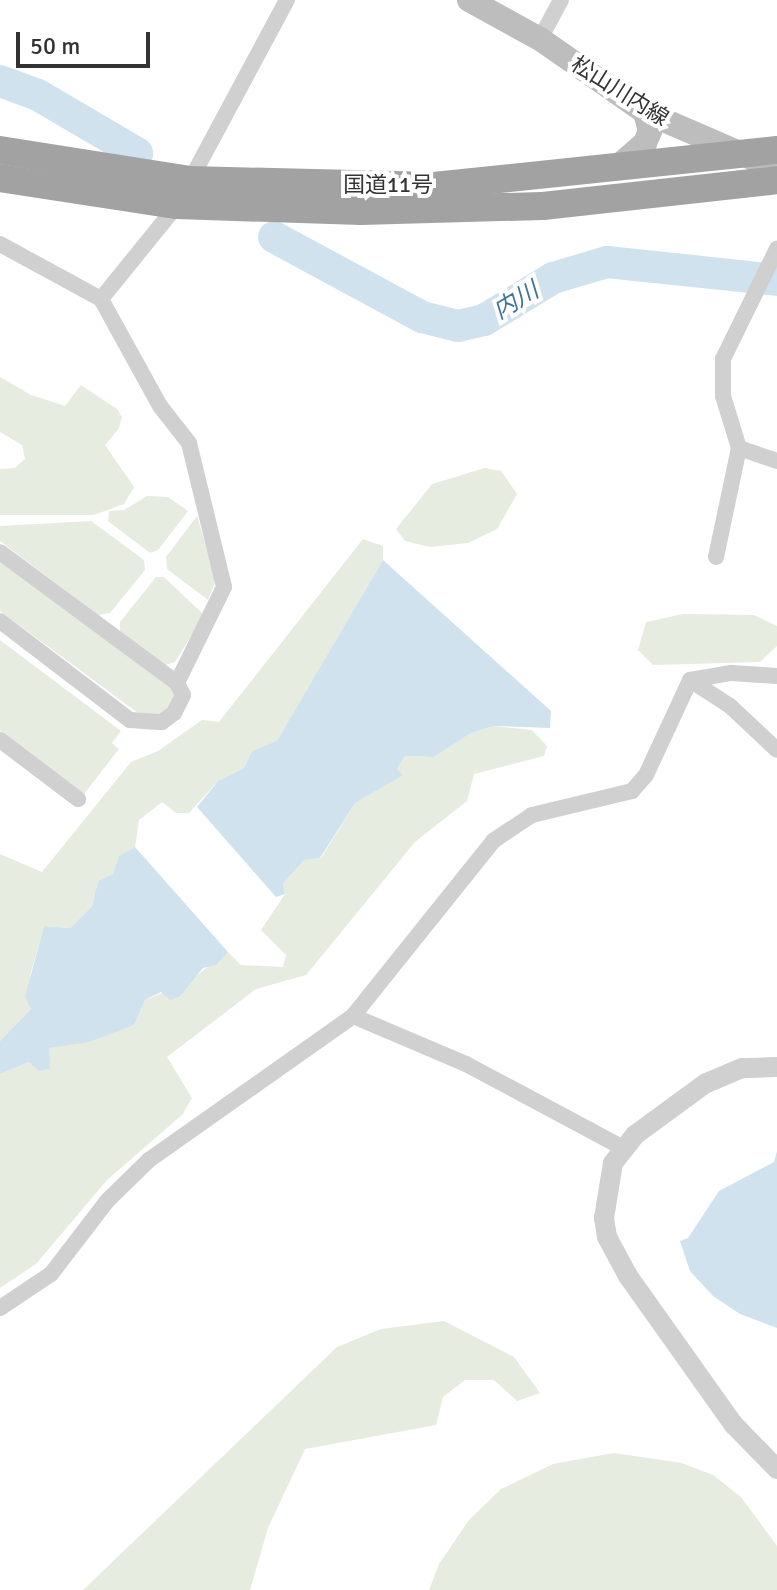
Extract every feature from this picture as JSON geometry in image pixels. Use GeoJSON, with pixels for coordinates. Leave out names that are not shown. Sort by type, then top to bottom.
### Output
{"type":"FeatureCollection","features":[{"type":"Feature","properties":{"kind":"highway","name":"国道11号"},"geometry":{"type":"LineString","coordinates":[[0,150],[189,180],[434,186],[612,170],[777,150]]}},
{"type":"Feature","properties":{"kind":"highway","name":"国道11号"},"geometry":{"type":"LineString","coordinates":[[0,178],[177,205],[361,211],[543,206],[777,180]]}},
{"type":"Feature","properties":{"kind":"main road","name":"松山川内線"},"geometry":{"type":"LineString","coordinates":[[469,0],[540,39],[645,112],[777,169]]}},
{"type":"Feature","properties":{"kind":"main road"},"geometry":{"type":"LineString","coordinates":[[612,170],[645,143],[650,131],[645,112]]}},
{"type":"Feature","properties":{"kind":"street"},"geometry":{"type":"LineString","coordinates":[[101,299],[177,205],[287,0]]}},
{"type":"Feature","properties":{"kind":"street"},"geometry":{"type":"LineString","coordinates":[[540,39],[561,0]]}},
{"type":"Feature","properties":{"kind":"street"},"geometry":{"type":"LineString","coordinates":[[0,244],[101,299],[160,406],[189,443],[224,587],[177,683]]}},
{"type":"Feature","properties":{"kind":"street"},"geometry":{"type":"LineString","coordinates":[[716,557],[739,448],[723,396],[723,359],[777,249]]}},
{"type":"Feature","properties":{"kind":"street"},"geometry":{"type":"LineString","coordinates":[[739,448],[777,461]]}},
{"type":"Feature","properties":{"kind":"street"},"geometry":{"type":"LineString","coordinates":[[0,552],[177,683],[183,695],[174,713],[162,722],[130,720],[0,621]]}},
{"type":"Feature","properties":{"kind":"street"},"geometry":{"type":"LineString","coordinates":[[690,680],[731,673],[777,676]]}},
{"type":"Feature","properties":{"kind":"street"},"geometry":{"type":"LineString","coordinates":[[690,680],[730,706],[777,750]]}},
{"type":"Feature","properties":{"kind":"street"},"geometry":{"type":"LineString","coordinates":[[0,1308],[51,1274],[107,1201],[149,1160],[353,1016],[493,841],[532,815],[632,791],[646,775],[690,680]]}},
{"type":"Feature","properties":{"kind":"street"},"geometry":{"type":"LineString","coordinates":[[0,740],[78,799]]}},
{"type":"Feature","properties":{"kind":"street"},"geometry":{"type":"LineString","coordinates":[[353,1016],[466,1064],[623,1148]]}},
{"type":"Feature","properties":{"kind":"street"},"geometry":{"type":"LineString","coordinates":[[777,1067],[742,1068],[706,1083],[623,1148],[613,1163],[604,1198],[607,1237],[616,1255],[713,1397],[777,1469]]}},
{"type":"Feature","properties":{"kind":"shaded area"},"geometry":{"type":"Polygon","coordinates":[[[0,377],[31,395],[65,406],[81,385],[117,409],[122,417],[119,428],[105,445],[134,487],[124,504],[94,515],[0,515],[0,469],[15,468],[25,459],[22,445],[0,432],[0,377]]]}},
{"type":"Feature","properties":{"kind":"shaded area"},"geometry":{"type":"Polygon","coordinates":[[[485,468],[501,471],[517,494],[497,529],[468,543],[430,547],[405,541],[396,529],[432,484],[485,468]]]}},
{"type":"Feature","properties":{"kind":"shaded area"},"geometry":{"type":"Polygon","coordinates":[[[147,496],[168,497],[188,511],[158,550],[150,553],[108,521],[109,511],[124,510],[147,496]]]}},
{"type":"Feature","properties":{"kind":"shaded area"},"geometry":{"type":"Polygon","coordinates":[[[197,516],[216,580],[208,600],[167,569],[166,557],[197,516]]]}},
{"type":"Feature","properties":{"kind":"shaded area"},"geometry":{"type":"Polygon","coordinates":[[[91,521],[144,560],[145,570],[110,613],[98,615],[0,541],[0,526],[91,521]]]}},
{"type":"Feature","properties":{"kind":"shaded area"},"geometry":{"type":"Polygon","coordinates":[[[363,539],[383,546],[383,560],[277,742],[252,751],[244,768],[218,781],[189,813],[176,813],[162,802],[139,820],[135,847],[119,856],[113,874],[98,881],[92,906],[70,928],[44,926],[30,976],[31,1009],[0,1041],[0,854],[42,872],[131,762],[158,751],[202,720],[219,722],[363,539]]]}},
{"type":"Feature","properties":{"kind":"shaded area"},"geometry":{"type":"Polygon","coordinates":[[[0,560],[177,693],[163,715],[142,716],[0,611],[0,560]]]}},
{"type":"Feature","properties":{"kind":"shaded area"},"geometry":{"type":"Polygon","coordinates":[[[156,577],[164,577],[204,615],[175,662],[165,665],[120,631],[120,622],[156,577]]]}},
{"type":"Feature","properties":{"kind":"shaded area"},"geometry":{"type":"Polygon","coordinates":[[[683,614],[754,615],[777,626],[777,646],[760,662],[653,665],[638,650],[646,622],[683,614]]]}},
{"type":"Feature","properties":{"kind":"shaded area"},"geometry":{"type":"Polygon","coordinates":[[[0,640],[121,731],[112,743],[119,749],[84,794],[0,731],[0,640]]]}},
{"type":"Feature","properties":{"kind":"shaded area"},"geometry":{"type":"Polygon","coordinates":[[[494,726],[532,730],[547,746],[544,756],[474,774],[467,801],[415,842],[306,975],[256,989],[167,1057],[192,1098],[183,1114],[107,1180],[36,1264],[0,1288],[0,1074],[29,1062],[49,1069],[49,1048],[134,1025],[145,1000],[185,984],[228,952],[241,965],[283,967],[286,955],[261,930],[285,894],[283,884],[304,860],[321,858],[355,803],[402,775],[397,769],[405,756],[434,757],[471,733],[494,726]]]}},
{"type":"Feature","properties":{"kind":"shaded area"},"geometry":{"type":"Polygon","coordinates":[[[444,1321],[514,1357],[540,1393],[517,1401],[494,1380],[465,1380],[443,1397],[436,1425],[305,1449],[268,1528],[250,1590],[83,1590],[337,1347],[381,1329],[444,1321]]]}},
{"type":"Feature","properties":{"kind":"shaded area"},"geometry":{"type":"Polygon","coordinates":[[[614,1453],[682,1463],[713,1475],[741,1497],[777,1546],[777,1590],[429,1590],[439,1564],[469,1520],[501,1489],[553,1464],[614,1453]]]}},
{"type":"Feature","properties":{"kind":"water"},"geometry":{"type":"Polygon","coordinates":[[[383,560],[551,711],[550,728],[494,726],[471,733],[434,757],[405,756],[397,769],[403,775],[355,803],[320,858],[304,860],[283,884],[285,894],[276,897],[197,807],[218,781],[244,768],[252,751],[277,741],[383,560]]]}},
{"type":"Feature","properties":{"kind":"water"},"geometry":{"type":"Polygon","coordinates":[[[135,847],[228,952],[216,965],[203,968],[180,996],[170,1000],[161,992],[145,1000],[134,1025],[89,1042],[49,1048],[50,1069],[39,1071],[29,1062],[0,1074],[0,1041],[31,1009],[25,997],[44,926],[70,928],[92,906],[98,881],[113,874],[119,856],[135,847]]]}},
{"type":"Feature","properties":{"kind":"water"},"geometry":{"type":"Polygon","coordinates":[[[777,1151],[777,1328],[740,1314],[713,1296],[690,1271],[680,1241],[688,1238],[719,1191],[774,1162],[777,1151]]]}},
{"type":"Feature","properties":{"kind":"waterway","name":"内川"},"geometry":{"type":"LineString","coordinates":[[0,81],[38,95],[137,153]]}},
{"type":"Feature","properties":{"kind":"waterway","name":"内川"},"geometry":{"type":"LineString","coordinates":[[274,237],[422,317],[458,326],[484,320],[553,278],[607,262],[777,280]]}}]}
